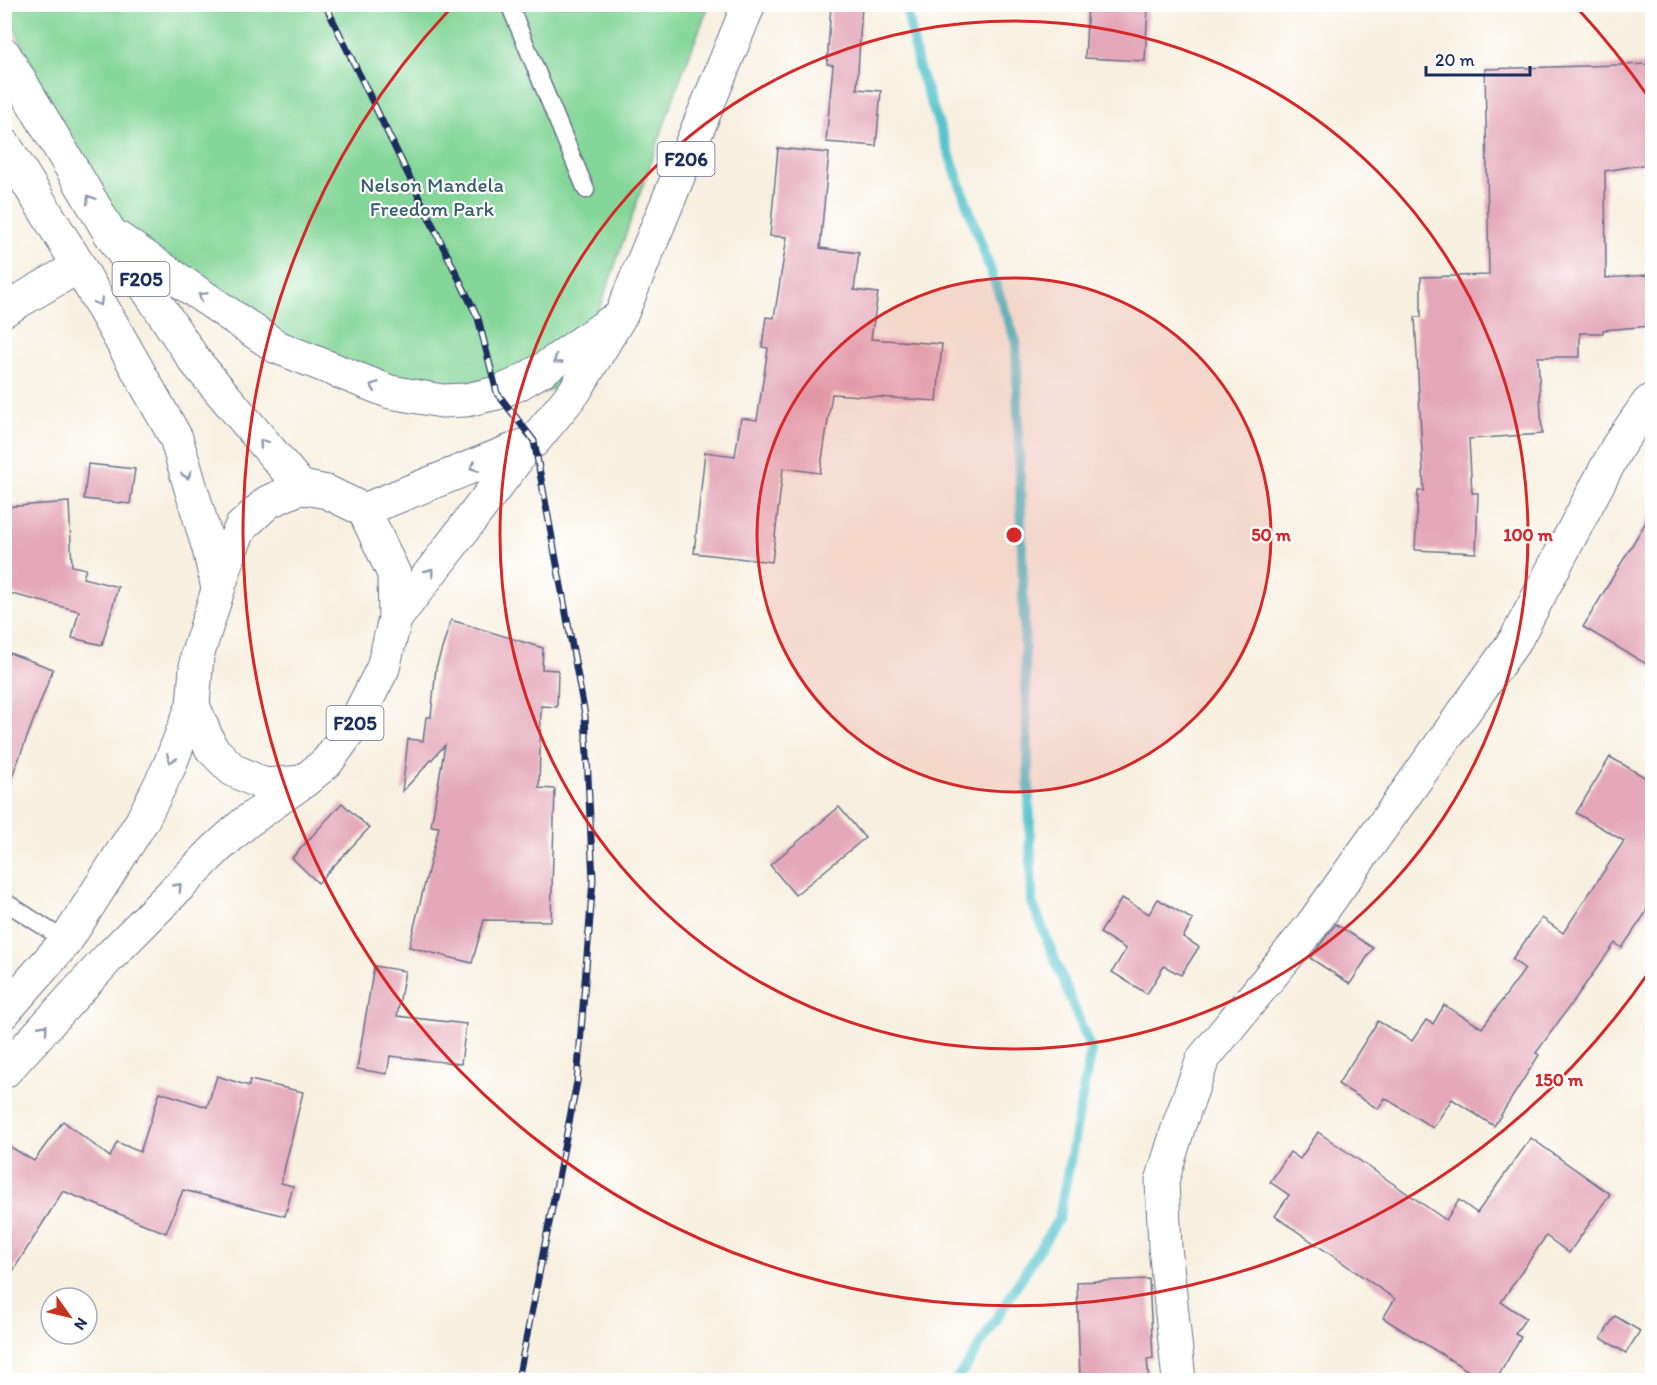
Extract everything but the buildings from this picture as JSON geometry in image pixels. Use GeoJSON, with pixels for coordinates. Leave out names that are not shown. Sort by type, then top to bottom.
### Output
{"type":"FeatureCollection","features":[{"type":"Feature","properties":{"kind":"main road","name":"F206"},"geometry":{"type":"LineString","coordinates":[[364,510],[534,441],[575,391],[622,314],[749,4]]}},
{"type":"Feature","properties":{"kind":"main road","name":"F205"},"geometry":{"type":"LineString","coordinates":[[4,54],[110,232],[195,362],[301,487]]}},
{"type":"Feature","properties":{"kind":"main road","name":"F205"},"geometry":{"type":"LineString","coordinates":[[4,144],[79,266],[176,438],[219,590]]}},
{"type":"Feature","properties":{"kind":"main road"},"geometry":{"type":"LineString","coordinates":[[110,232],[277,347],[390,392],[431,399],[466,400],[497,393],[518,384],[545,368],[622,314]]}},
{"type":"Feature","properties":{"kind":"main road"},"geometry":{"type":"LineString","coordinates":[[4,310],[79,266]]}},
{"type":"Feature","properties":{"kind":"main road"},"geometry":{"type":"LineString","coordinates":[[1179,1380],[1165,1247],[1162,1181],[1179,1122],[1203,1059],[1312,925],[1516,639],[1618,446],[1648,403],[1653,400]]}},
{"type":"Feature","properties":{"kind":"main road","name":"F206"},"geometry":{"type":"LineString","coordinates":[[395,619],[528,444]]}},
{"type":"Feature","properties":{"kind":"main road"},"geometry":{"type":"LineString","coordinates":[[4,1012],[66,941],[142,821],[169,767],[193,705],[197,656],[231,549],[241,527],[268,502],[301,487],[327,492],[364,510]]}},
{"type":"Feature","properties":{"kind":"main road","name":"F205"},"geometry":{"type":"LineString","coordinates":[[4,1072],[109,957],[216,849],[244,823],[303,782],[327,762],[355,723],[383,668],[395,619],[394,574],[364,510]]}},
{"type":"Feature","properties":{"kind":"main road"},"geometry":{"type":"LineString","coordinates":[[193,705],[211,748],[233,770],[265,785],[303,782]]}},
{"type":"Feature","properties":{"kind":"lane"},"geometry":{"type":"LineString","coordinates":[[509,4],[585,190]]}},
{"type":"Feature","properties":{"kind":"lane"},"geometry":{"type":"LineString","coordinates":[[4,901],[66,941]]}},
{"type":"Feature","properties":{"kind":"green space","name":"Nelson Mandela Freedom Park"},"geometry":{"type":"Polygon","coordinates":[[[5,4],[709,5],[680,79],[574,382],[469,418],[279,344],[108,218],[5,10],[5,4]]]}},
{"type":"Feature","properties":{"kind":"waterway"},"geometry":{"type":"LineString","coordinates":[[906,4],[918,66],[1016,342],[1032,902],[1091,1050],[1059,1218],[966,1367],[955,1380]]}},
{"type":"Feature","properties":{"kind":"railway"},"geometry":{"type":"LineString","coordinates":[[325,4],[478,318],[497,393],[534,441],[585,715],[593,880],[577,1082],[518,1380]]}}]}
